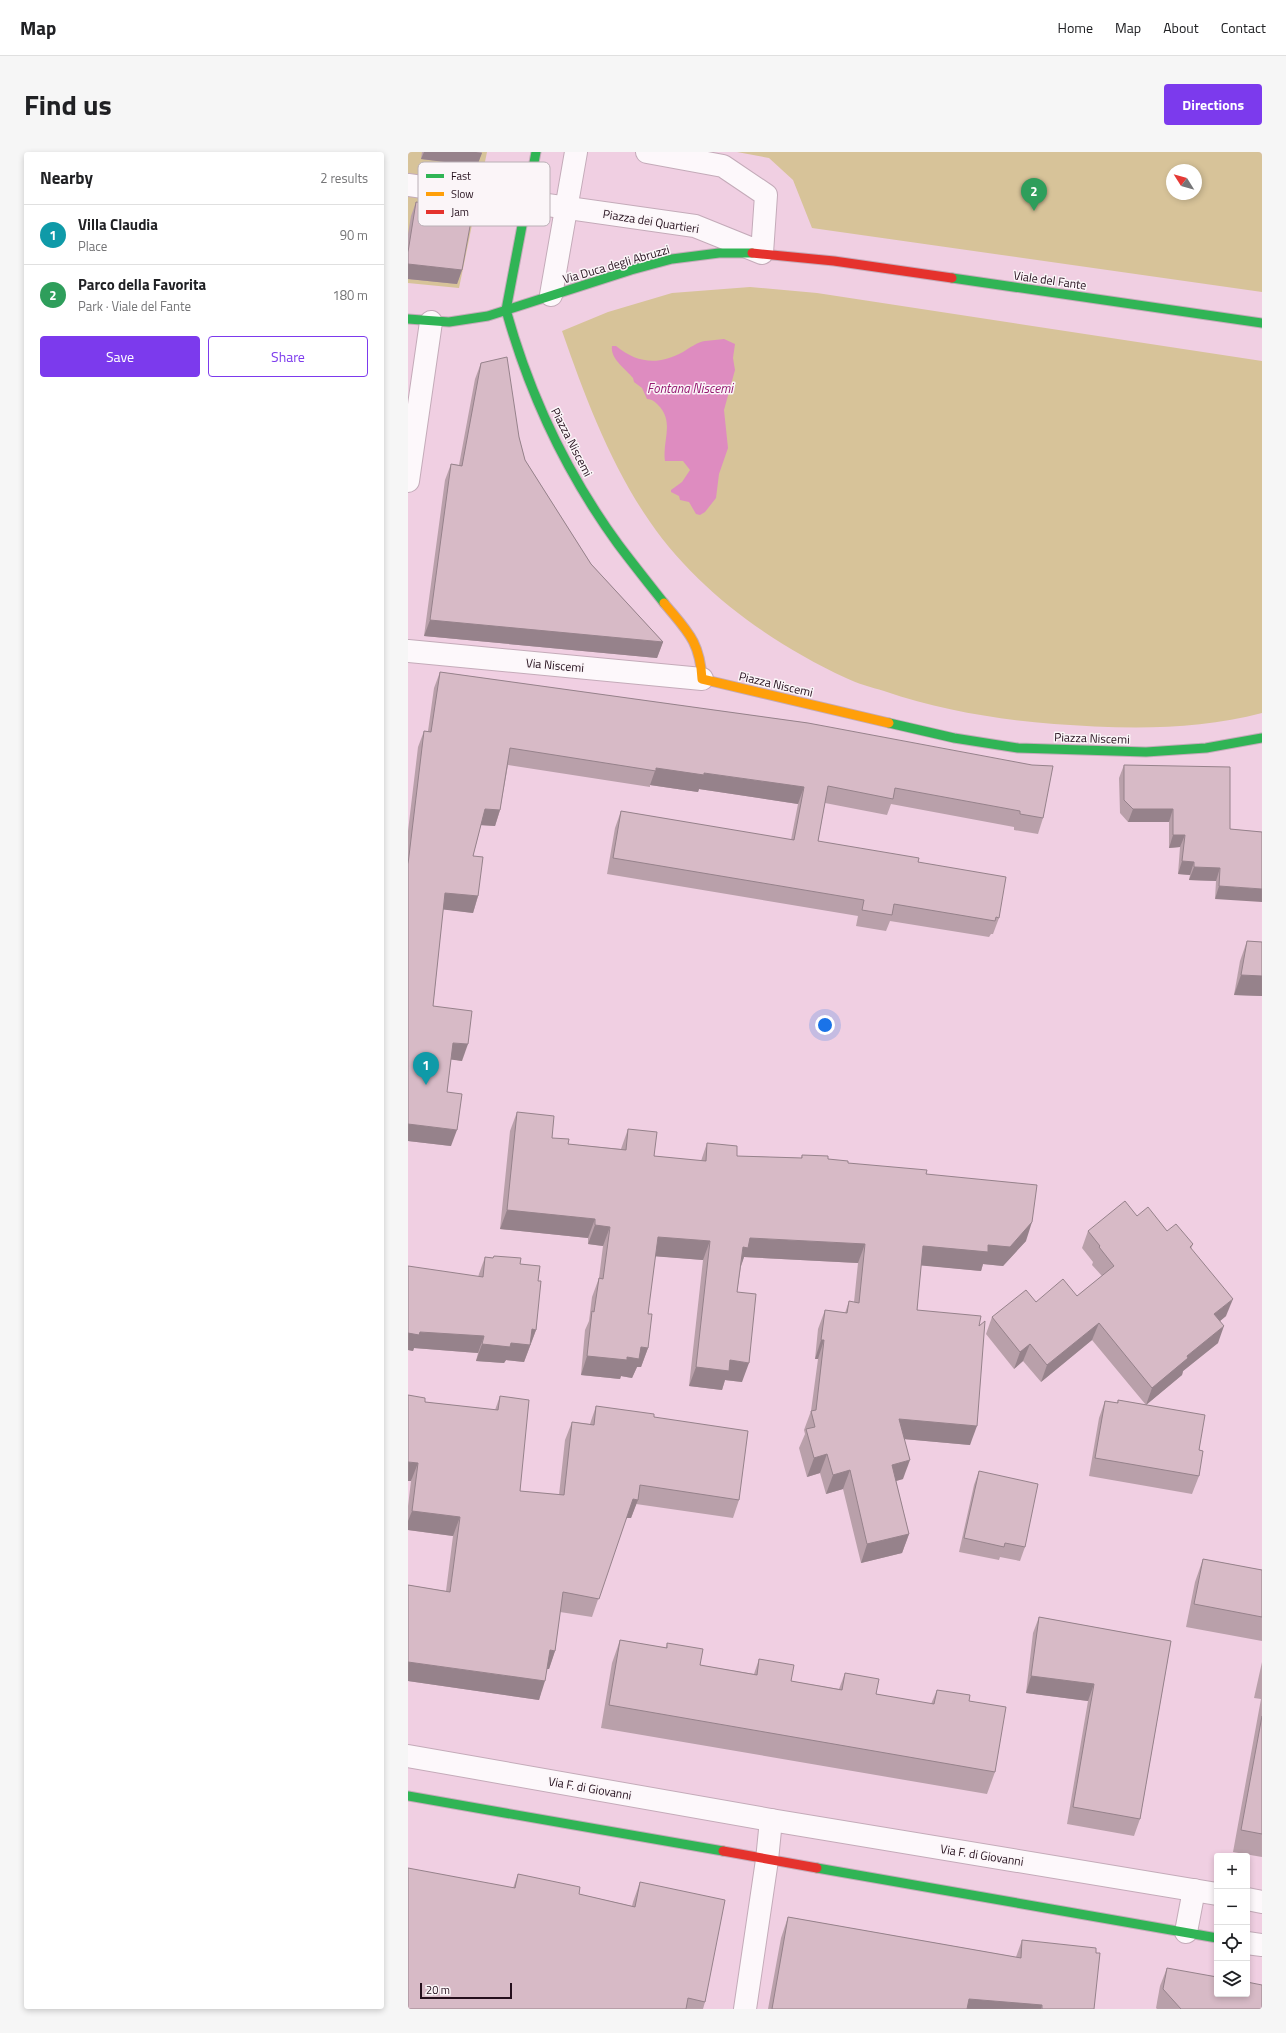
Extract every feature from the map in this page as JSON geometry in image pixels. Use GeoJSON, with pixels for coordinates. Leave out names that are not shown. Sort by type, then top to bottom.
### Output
{"type":"FeatureCollection","features":[{"type":"Feature","properties":{"kind":"street"},"geometry":{"type":"LineString","coordinates":[[534,162],[536,152]]}},
{"type":"Feature","properties":{"kind":"street"},"geometry":{"type":"LineString","coordinates":[[551,295],[576,152]]}},
{"type":"Feature","properties":{"kind":"street"},"geometry":{"type":"LineString","coordinates":[[647,152],[723,166],[766,195],[762,253]]}},
{"type":"Feature","properties":{"kind":"street","name":"Piazza dei Quartieri"},"geometry":{"type":"LineString","coordinates":[[408,185],[418,187]]}},
{"type":"Feature","properties":{"kind":"street","name":"Piazza dei Quartieri"},"geometry":{"type":"LineString","coordinates":[[550,206],[695,226],[762,253]]}},
{"type":"Feature","properties":{"kind":"street"},"geometry":{"type":"LineString","coordinates":[[506,310],[522,226]]}},
{"type":"Feature","properties":{"kind":"street","name":"Via Duca degli Abruzzi"},"geometry":{"type":"LineString","coordinates":[[408,319],[431,322],[468,320],[506,310],[672,259],[719,253],[762,253],[834,261]]}},
{"type":"Feature","properties":{"kind":"street","name":"Viale del Fante"},"geometry":{"type":"LineString","coordinates":[[834,261],[1262,323]]}},
{"type":"Feature","properties":{"kind":"street","name":"Piazza Niscemi"},"geometry":{"type":"LineString","coordinates":[[506,310],[513,335],[534,393],[570,469],[617,543],[694,641],[701,660],[702,679],[954,738],[1018,748],[1146,752],[1206,748],[1262,738]]}},
{"type":"Feature","properties":{"kind":"street"},"geometry":{"type":"LineString","coordinates":[[408,481],[431,322]]}},
{"type":"Feature","properties":{"kind":"street","name":"Via Niscemi"},"geometry":{"type":"LineString","coordinates":[[408,651],[702,679]]}},
{"type":"Feature","properties":{"kind":"street","name":"Via F. di Giovanni"},"geometry":{"type":"LineString","coordinates":[[408,1756],[771,1820],[1214,1893]]}},
{"type":"Feature","properties":{"kind":"street"},"geometry":{"type":"LineString","coordinates":[[408,1796],[1214,1937]]}},
{"type":"Feature","properties":{"kind":"street"},"geometry":{"type":"LineString","coordinates":[[745,2009],[768,1860],[771,1820]]}},
{"type":"Feature","properties":{"kind":"street"},"geometry":{"type":"LineString","coordinates":[[1186,1932],[1194,1890]]}},
{"type":"Feature","properties":{"kind":"street"},"geometry":{"type":"LineString","coordinates":[[1250,1900],[1262,1902]]}},
{"type":"Feature","properties":{"kind":"street"},"geometry":{"type":"LineString","coordinates":[[1250,1943],[1262,1945]]}},
{"type":"Feature","properties":{"kind":"shaded area"},"geometry":{"type":"Polygon","coordinates":[[[408,152],[487,152],[485,162],[418,162],[418,226],[472,226],[459,288],[408,283],[408,152]]]}},
{"type":"Feature","properties":{"kind":"shaded area"},"geometry":{"type":"Polygon","coordinates":[[[737,152],[1262,152],[1262,292],[812,228],[793,180],[769,158],[737,152]]]}},
{"type":"Feature","properties":{"kind":"shaded area"},"geometry":{"type":"Polygon","coordinates":[[[750,287],[817,293],[1262,361],[1262,713],[1237,719],[1185,726],[1106,727],[1054,724],[968,713],[905,698],[851,680],[788,647],[733,609],[708,588],[663,540],[631,492],[598,425],[562,331],[608,312],[672,293],[750,287]]]}},
{"type":"Feature","properties":{"kind":"water","name":"Fontana Niscemi"},"geometry":{"type":"Polygon","coordinates":[[[724,339],[735,344],[733,358],[735,370],[724,410],[728,448],[719,474],[716,498],[705,512],[700,515],[696,514],[689,502],[680,500],[679,496],[671,492],[671,490],[682,482],[690,470],[683,461],[665,461],[664,454],[667,427],[664,413],[656,403],[647,399],[642,388],[634,382],[633,378],[619,364],[613,355],[612,346],[616,346],[624,352],[641,359],[657,361],[674,356],[702,342],[724,339]]]}},
{"type":"Feature","properties":{"kind":"building"},"geometry":{"type":"Polygon","coordinates":[[[416,202],[418,202],[418,226],[470,226],[462,270],[408,264],[408,252],[416,202]]]}},
{"type":"Feature","properties":{"kind":"building"},"geometry":{"type":"Polygon","coordinates":[[[507,357],[519,437],[525,460],[591,564],[663,642],[430,620],[451,464],[462,466],[481,363],[507,357]]]}},
{"type":"Feature","properties":{"kind":"building"},"geometry":{"type":"Polygon","coordinates":[[[440,672],[808,723],[1032,765],[1053,766],[1043,818],[1020,814],[1020,811],[895,788],[893,799],[828,786],[818,841],[919,858],[918,862],[1006,877],[999,918],[996,917],[995,921],[894,904],[892,915],[862,910],[864,900],[613,858],[621,811],[794,840],[804,787],[704,773],[704,775],[656,768],[656,771],[510,748],[500,810],[485,809],[473,856],[483,857],[478,896],[445,893],[433,1006],[472,1011],[468,1044],[453,1043],[447,1092],[462,1094],[457,1130],[408,1124],[408,864],[424,731],[431,732],[440,672]]]}},
{"type":"Feature","properties":{"kind":"building"},"geometry":{"type":"Polygon","coordinates":[[[1124,765],[1230,767],[1230,829],[1262,832],[1262,889],[1219,886],[1220,868],[1194,867],[1194,862],[1182,861],[1185,835],[1173,835],[1173,809],[1133,809],[1124,800],[1124,765]]]}},
{"type":"Feature","properties":{"kind":"building"},"geometry":{"type":"Polygon","coordinates":[[[1247,941],[1262,942],[1262,976],[1241,975],[1247,941]]]}},
{"type":"Feature","properties":{"kind":"building"},"geometry":{"type":"Polygon","coordinates":[[[517,1112],[554,1116],[552,1138],[569,1139],[568,1144],[626,1150],[628,1129],[657,1132],[654,1156],[706,1161],[707,1143],[737,1146],[737,1156],[802,1158],[802,1155],[828,1156],[828,1159],[848,1161],[848,1163],[927,1170],[926,1174],[1037,1185],[1032,1222],[1010,1247],[988,1245],[988,1252],[923,1246],[917,1310],[981,1316],[979,1326],[985,1321],[977,1426],[899,1419],[910,1460],[892,1465],[909,1534],[867,1544],[850,1470],[833,1475],[827,1454],[814,1458],[806,1429],[815,1427],[811,1411],[816,1410],[824,1340],[821,1340],[825,1310],[847,1313],[849,1301],[859,1303],[865,1244],[750,1238],[748,1248],[743,1247],[737,1292],[756,1294],[749,1363],[730,1360],[729,1371],[696,1367],[710,1241],[658,1237],[648,1314],[652,1314],[648,1348],[641,1347],[639,1359],[627,1357],[627,1360],[587,1356],[592,1311],[594,1312],[599,1278],[603,1279],[610,1227],[595,1225],[595,1219],[507,1210],[517,1112]]]}},
{"type":"Feature","properties":{"kind":"building"},"geometry":{"type":"Polygon","coordinates":[[[1125,1201],[1137,1216],[1148,1207],[1167,1231],[1176,1224],[1193,1244],[1190,1247],[1233,1299],[1214,1314],[1224,1326],[1187,1356],[1188,1358],[1152,1388],[1099,1323],[1047,1365],[1030,1344],[1020,1352],[992,1317],[1026,1290],[1036,1302],[1063,1279],[1077,1296],[1114,1266],[1088,1231],[1125,1201]]]}},
{"type":"Feature","properties":{"kind":"building"},"geometry":{"type":"Polygon","coordinates":[[[494,1256],[521,1258],[520,1264],[540,1266],[538,1281],[541,1281],[536,1330],[532,1329],[530,1345],[511,1343],[510,1347],[482,1344],[484,1336],[420,1332],[419,1335],[408,1333],[408,1266],[483,1277],[485,1257],[493,1258],[494,1256]]]}},
{"type":"Feature","properties":{"kind":"building"},"geometry":{"type":"Polygon","coordinates":[[[408,1395],[425,1398],[425,1402],[498,1410],[500,1396],[529,1400],[520,1491],[564,1495],[572,1422],[594,1425],[596,1406],[654,1414],[654,1417],[748,1431],[739,1500],[640,1485],[638,1500],[633,1499],[599,1599],[563,1592],[555,1651],[550,1650],[545,1681],[408,1662],[408,1585],[450,1592],[460,1517],[412,1511],[418,1463],[408,1462],[408,1395]]]}},
{"type":"Feature","properties":{"kind":"building"},"geometry":{"type":"Polygon","coordinates":[[[1118,1400],[1205,1415],[1199,1450],[1203,1451],[1199,1476],[1095,1458],[1105,1401],[1118,1403],[1118,1400]]]}},
{"type":"Feature","properties":{"kind":"building"},"geometry":{"type":"Polygon","coordinates":[[[979,1471],[1038,1484],[1025,1547],[1005,1543],[1004,1547],[964,1538],[979,1471]]]}},
{"type":"Feature","properties":{"kind":"building"},"geometry":{"type":"Polygon","coordinates":[[[1203,1559],[1262,1570],[1262,1617],[1194,1604],[1203,1559]]]}},
{"type":"Feature","properties":{"kind":"building"},"geometry":{"type":"Polygon","coordinates":[[[1039,1617],[1171,1641],[1140,1819],[1073,1807],[1094,1684],[1031,1676],[1039,1617]]]}},
{"type":"Feature","properties":{"kind":"building"},"geometry":{"type":"Polygon","coordinates":[[[620,1640],[667,1648],[667,1643],[703,1649],[700,1665],[757,1675],[759,1659],[794,1665],[791,1681],[842,1690],[845,1673],[879,1679],[876,1694],[934,1704],[937,1690],[970,1695],[969,1701],[1006,1707],[995,1772],[609,1705],[620,1640]]]}},
{"type":"Feature","properties":{"kind":"building"},"geometry":{"type":"Polygon","coordinates":[[[1262,1716],[1262,1834],[1241,1830],[1262,1716]]]}},
{"type":"Feature","properties":{"kind":"building"},"geometry":{"type":"Polygon","coordinates":[[[408,1868],[515,1888],[518,1874],[580,1887],[579,1894],[635,1907],[640,1882],[725,1900],[705,2002],[688,1998],[686,2009],[408,2009],[408,1868]]]}},
{"type":"Feature","properties":{"kind":"building"},"geometry":{"type":"Polygon","coordinates":[[[788,1917],[1021,1958],[1022,1940],[1096,1948],[1096,1953],[1100,1953],[1094,2009],[1042,2009],[1042,2005],[969,1999],[967,2009],[772,2009],[788,1917]]]}},
{"type":"Feature","properties":{"kind":"building"},"geometry":{"type":"Polygon","coordinates":[[[1167,1968],[1214,1976],[1214,1997],[1250,1997],[1250,1983],[1262,1985],[1262,2009],[1181,2009],[1163,1989],[1167,1968]]]}},
{"type":"Feature","properties":{"kind":"traffic: fast"},"geometry":{"type":"LineString","coordinates":[[534,162],[536,152]]}},
{"type":"Feature","properties":{"kind":"traffic: fast"},"geometry":{"type":"LineString","coordinates":[[522,226],[506,310],[526,372],[552,432],[582,490],[618,544],[664,603]]}},
{"type":"Feature","properties":{"kind":"traffic: fast"},"geometry":{"type":"LineString","coordinates":[[408,319],[449,322],[488,316],[631,270],[672,259],[719,253],[752,253]]}},
{"type":"Feature","properties":{"kind":"traffic: fast"},"geometry":{"type":"LineString","coordinates":[[952,278],[1262,323]]}},
{"type":"Feature","properties":{"kind":"traffic: fast"},"geometry":{"type":"LineString","coordinates":[[889,723],[954,738],[1018,748],[1146,752],[1206,748],[1262,738]]}},
{"type":"Feature","properties":{"kind":"traffic: fast"},"geometry":{"type":"LineString","coordinates":[[408,1796],[723,1851]]}},
{"type":"Feature","properties":{"kind":"traffic: fast"},"geometry":{"type":"LineString","coordinates":[[817,1868],[1214,1937]]}},
{"type":"Feature","properties":{"kind":"traffic: slow"},"geometry":{"type":"LineString","coordinates":[[664,603],[691,637],[701,666],[702,679],[889,723]]}},
{"type":"Feature","properties":{"kind":"traffic: jam"},"geometry":{"type":"LineString","coordinates":[[752,253],[834,261],[952,278]]}},
{"type":"Feature","properties":{"kind":"traffic: jam"},"geometry":{"type":"LineString","coordinates":[[723,1851],[817,1868]]}},
{"type":"Feature","properties":{"kind":"place","name":"Parco della Favorita"},"geometry":{"type":"Point","coordinates":[1034,211]}},
{"type":"Feature","properties":{"kind":"place","name":"Villa Claudia"},"geometry":{"type":"Point","coordinates":[426,1085]}}]}
